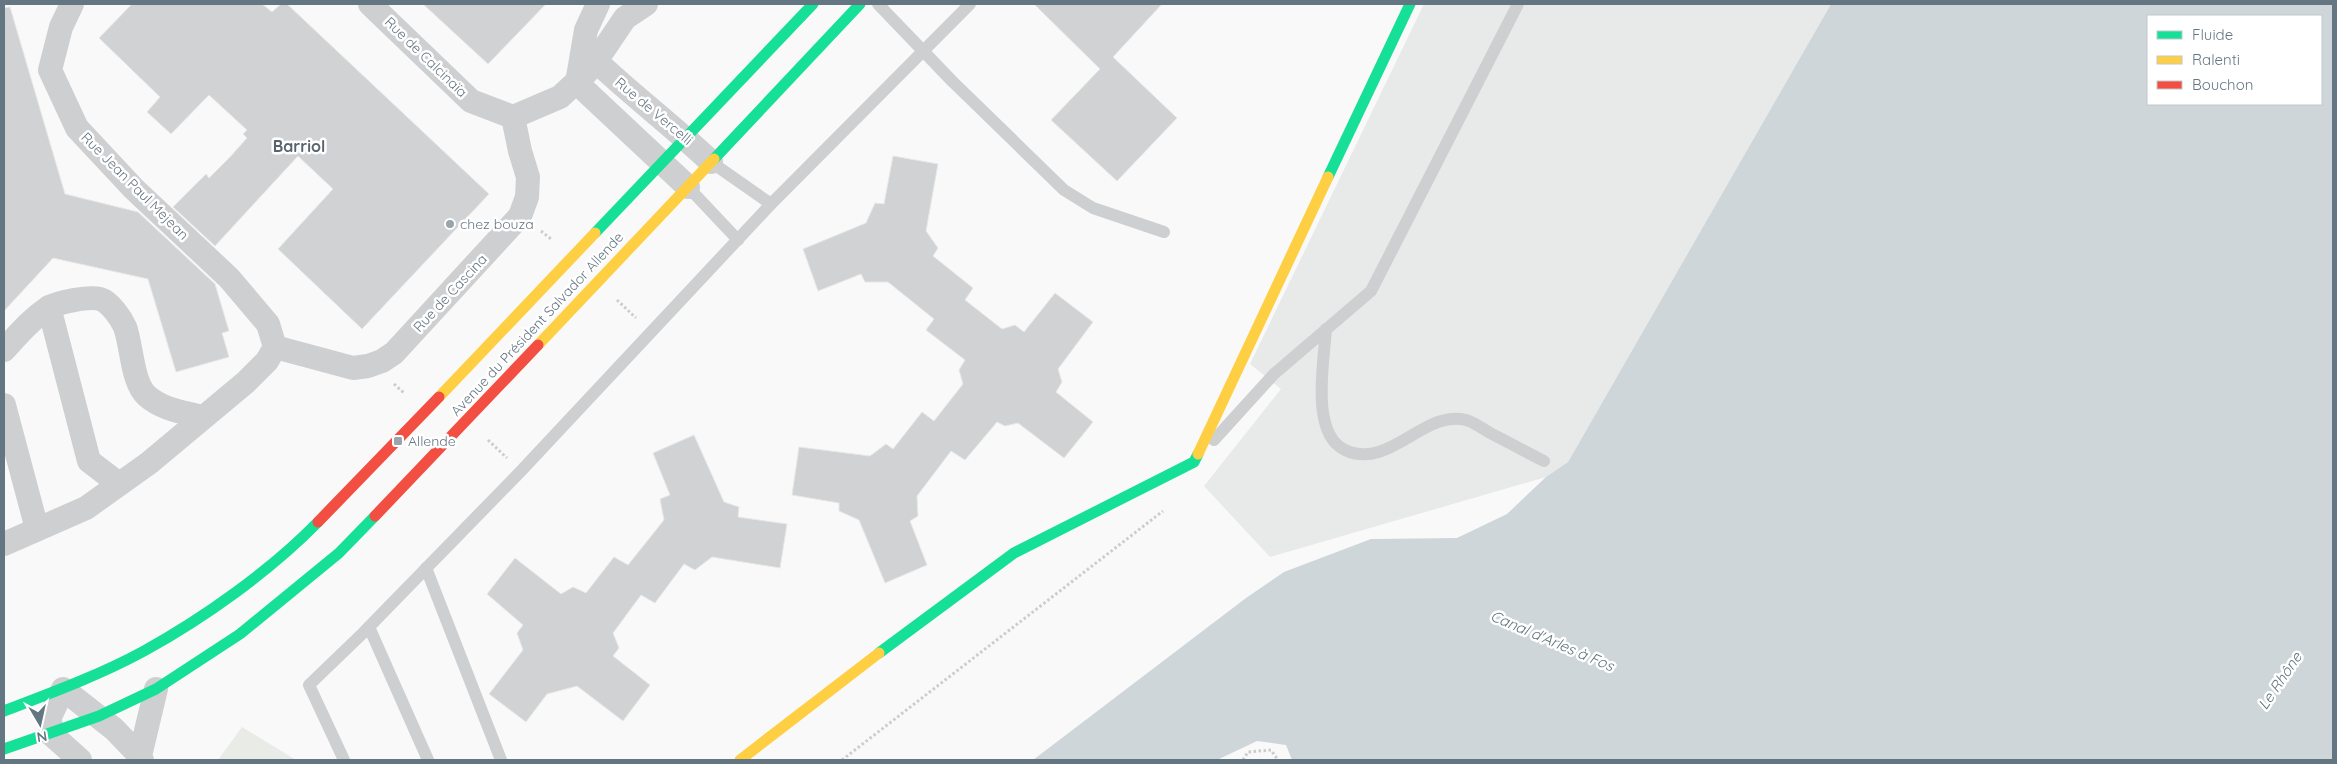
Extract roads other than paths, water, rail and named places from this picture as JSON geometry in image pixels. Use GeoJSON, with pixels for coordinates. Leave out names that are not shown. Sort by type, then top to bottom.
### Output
{"type":"FeatureCollection","features":[{"type":"Feature","properties":{"kind":"street","name":"Rue Jean Paul Mejean"},"geometry":{"type":"LineString","coordinates":[[72,4],[61,27],[50,70],[77,128],[134,189],[229,278],[268,324],[275,347]]}},
{"type":"Feature","properties":{"kind":"street","name":"Rue de Calcinaïa"},"geometry":{"type":"LineString","coordinates":[[370,4],[471,101],[513,117]]}},
{"type":"Feature","properties":{"kind":"street"},"geometry":{"type":"LineString","coordinates":[[577,83],[586,30],[598,4]]}},
{"type":"Feature","properties":{"kind":"street"},"geometry":{"type":"LineString","coordinates":[[513,117],[560,97],[577,83],[596,61],[625,18],[646,4]]}},
{"type":"Feature","properties":{"kind":"street"},"geometry":{"type":"LineString","coordinates":[[4,711],[63,689],[144,651],[231,596],[298,543],[813,4]]}},
{"type":"Feature","properties":{"kind":"street","name":"Avenue du Président Salvador Allende"},"geometry":{"type":"LineString","coordinates":[[4,749],[99,716],[156,689],[240,634],[339,553],[860,4]]}},
{"type":"Feature","properties":{"kind":"street"},"geometry":{"type":"LineString","coordinates":[[740,760],[939,607],[1014,553],[1194,462],[1410,4]]}},
{"type":"Feature","properties":{"kind":"street","name":"Rue de Vercelli"},"geometry":{"type":"LineString","coordinates":[[596,61],[633,96],[686,137],[711,162]]}},
{"type":"Feature","properties":{"kind":"street"},"geometry":{"type":"LineString","coordinates":[[577,83],[688,187]]}},
{"type":"Feature","properties":{"kind":"street","name":"Rue de Cascina"},"geometry":{"type":"LineString","coordinates":[[275,347],[353,368],[368,366],[382,361],[394,353],[520,216],[528,197],[528,176],[520,151],[513,117]]}},
{"type":"Feature","properties":{"kind":"street"},"geometry":{"type":"LineString","coordinates":[[4,350],[29,323],[49,307],[78,299],[100,299],[113,309],[124,326],[137,378],[146,395],[163,407],[204,418]]}},
{"type":"Feature","properties":{"kind":"street"},"geometry":{"type":"LineString","coordinates":[[49,307],[88,461],[119,484]]}},
{"type":"Feature","properties":{"kind":"street"},"geometry":{"type":"LineString","coordinates":[[4,544],[86,508],[149,463],[246,382],[267,361],[275,347]]}},
{"type":"Feature","properties":{"kind":"street"},"geometry":{"type":"LineString","coordinates":[[4,405],[37,529]]}},
{"type":"Feature","properties":{"kind":"street"},"geometry":{"type":"LineString","coordinates":[[63,689],[99,716],[141,758]]}},
{"type":"Feature","properties":{"kind":"street"},"geometry":{"type":"LineString","coordinates":[[63,689],[50,717],[50,734],[80,760]]}},
{"type":"Feature","properties":{"kind":"street"},"geometry":{"type":"LineString","coordinates":[[141,758],[156,689]]}},
{"type":"Feature","properties":{"kind":"lane"},"geometry":{"type":"LineString","coordinates":[[878,4],[952,81],[1064,190],[1093,208],[1164,232]]}},
{"type":"Feature","properties":{"kind":"lane"},"geometry":{"type":"LineString","coordinates":[[344,760],[309,685],[426,568],[771,204],[970,4]]}},
{"type":"Feature","properties":{"kind":"lane"},"geometry":{"type":"LineString","coordinates":[[1194,462],[1274,374],[1371,291],[1518,4]]}},
{"type":"Feature","properties":{"kind":"lane"},"geometry":{"type":"LineString","coordinates":[[711,162],[771,204]]}},
{"type":"Feature","properties":{"kind":"lane"},"geometry":{"type":"LineString","coordinates":[[688,187],[738,240]]}},
{"type":"Feature","properties":{"kind":"lane"},"geometry":{"type":"LineString","coordinates":[[1326,329],[1322,395],[1325,428],[1336,446],[1354,454],[1379,453],[1441,421],[1466,420],[1544,461]]}},
{"type":"Feature","properties":{"kind":"lane"},"geometry":{"type":"LineString","coordinates":[[426,568],[501,760]]}},
{"type":"Feature","properties":{"kind":"lane"},"geometry":{"type":"LineString","coordinates":[[369,627],[428,760]]}},
{"type":"Feature","properties":{"kind":"water"},"geometry":{"type":"Polygon","coordinates":[[[1831,4],[2333,4],[2333,760],[1292,760],[1286,745],[1257,741],[1217,760],[1033,760],[1246,598],[1284,572],[1371,539],[1457,538],[1507,514],[1546,477],[1568,462],[1831,4]]]}},
{"type":"Feature","properties":{"kind":"place","name":"chez bouza"},"geometry":{"type":"Point","coordinates":[450,224]}},
{"type":"Feature","properties":{"kind":"place","name":"Allende"},"geometry":{"type":"Point","coordinates":[398,441]}},
{"type":"Feature","properties":{"kind":"district","name":"Barriol"},"geometry":{"type":"Point","coordinates":[299,146]}},
{"type":"Feature","properties":{"kind":"water label","name":"Canal d'Arles à Fos"},"geometry":{"type":"Point","coordinates":[1552,641]}},
{"type":"Feature","properties":{"kind":"water label","name":"Le Rhône"},"geometry":{"type":"Point","coordinates":[2280,681]}}]}
